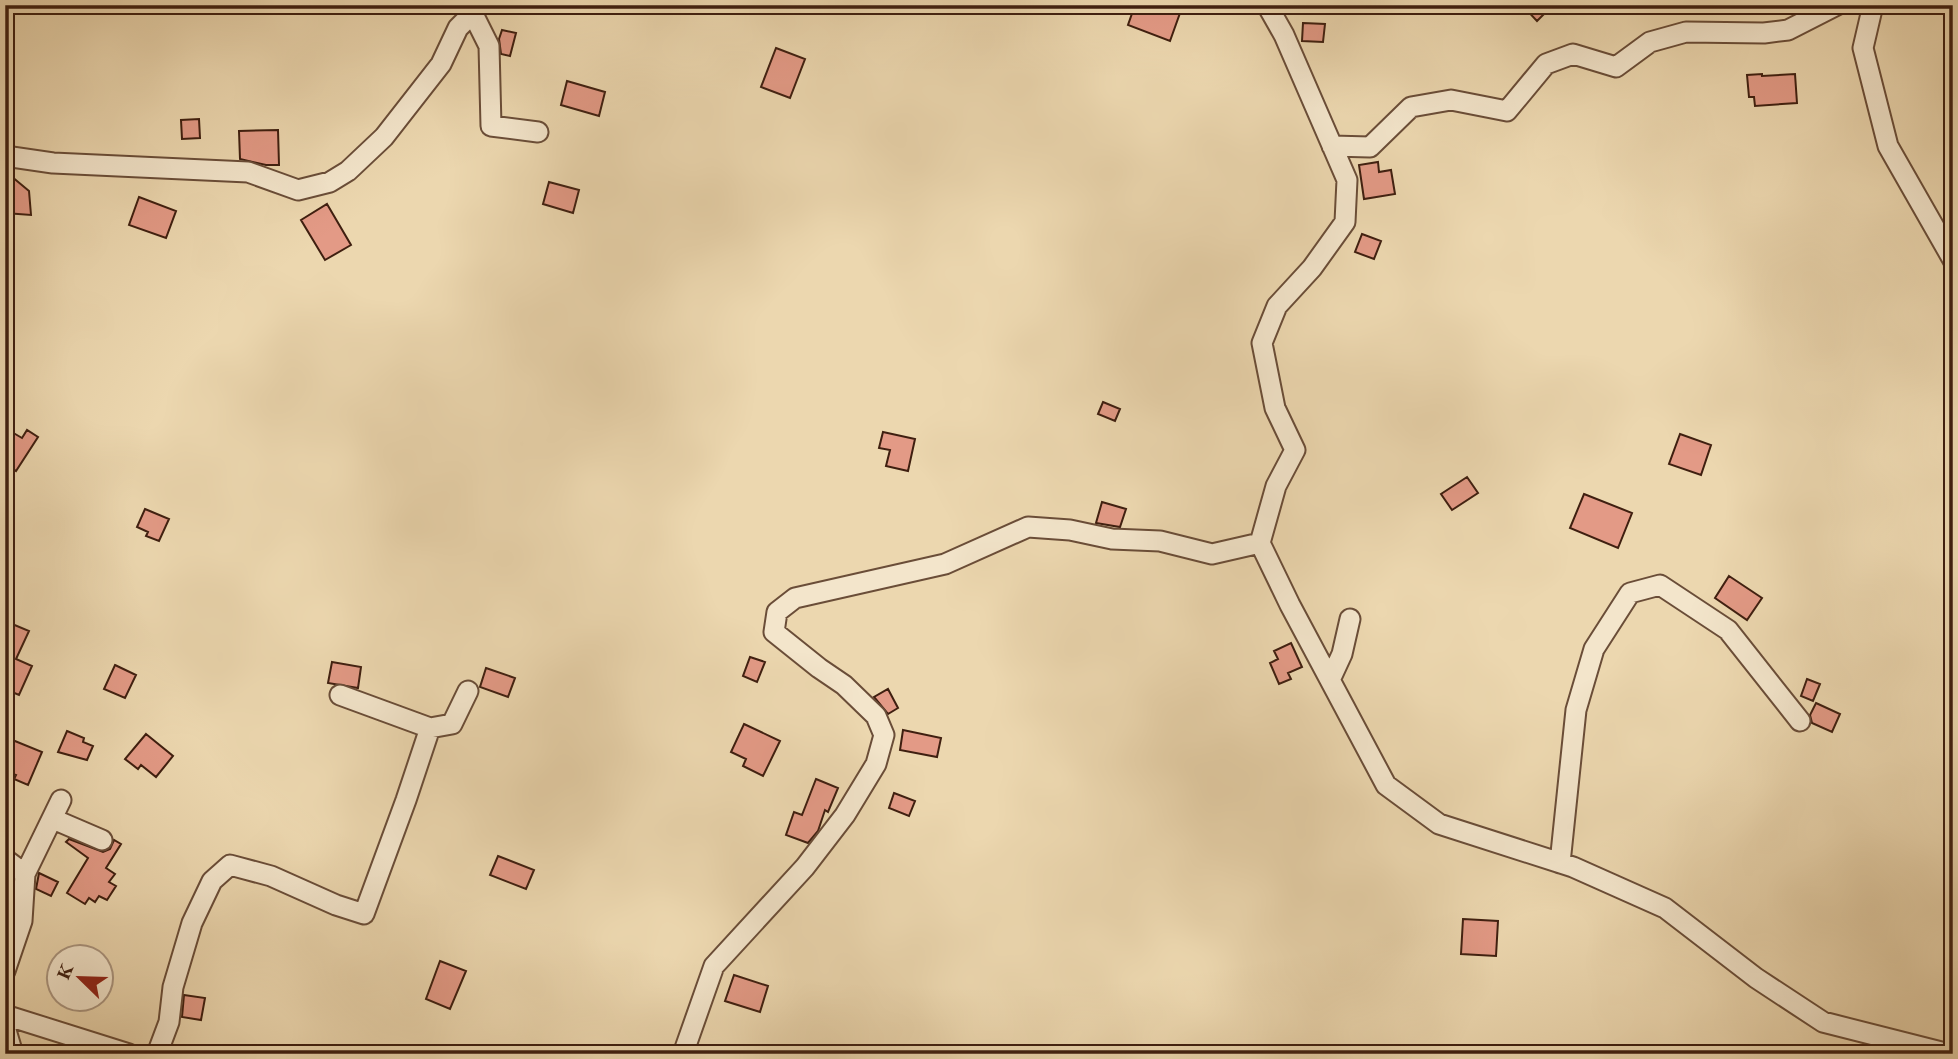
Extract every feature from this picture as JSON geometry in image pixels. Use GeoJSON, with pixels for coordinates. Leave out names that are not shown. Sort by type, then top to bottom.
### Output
{"type":"FeatureCollection","features":[{"type":"Feature","properties":{"kind":"street"},"geometry":{"type":"LineString","coordinates":[[1267,5],[1284,35],[1347,180],[1345,222],[1312,268],[1277,306],[1262,343],[1275,408],[1295,450],[1276,486],[1260,543],[1386,785],[1438,824],[1560,863],[1665,908],[1756,978],[1823,1022],[1949,1054]]}},
{"type":"Feature","properties":{"kind":"street"},"geometry":{"type":"LineString","coordinates":[[1332,146],[1370,147],[1411,107],[1451,100],[1507,111],[1546,64],[1573,54],[1616,67],[1650,41],[1686,32],[1764,33],[1788,30],[1837,5]]}},
{"type":"Feature","properties":{"kind":"street"},"geometry":{"type":"LineString","coordinates":[[1873,5],[1863,48],[1888,146],[1953,260]]}},
{"type":"Feature","properties":{"kind":"street"},"geometry":{"type":"LineString","coordinates":[[5,156],[53,163],[248,172],[298,190],[330,181],[348,171],[384,137],[441,64],[458,28],[466,20],[475,18],[489,46],[491,126],[538,132]]}},
{"type":"Feature","properties":{"kind":"street"},"geometry":{"type":"LineString","coordinates":[[682,1054],[714,965],[805,867],[845,815],[876,764],[884,735],[876,716],[844,685],[818,668],[774,632],[777,612],[795,597],[945,564],[1028,527],[1070,530],[1112,539],[1160,541],[1212,554],[1260,543]]}},
{"type":"Feature","properties":{"kind":"street"},"geometry":{"type":"LineString","coordinates":[[1560,863],[1576,710],[1594,649],[1630,593],[1660,585],[1728,630],[1800,721]]}},
{"type":"Feature","properties":{"kind":"street"},"geometry":{"type":"LineString","coordinates":[[1329,680],[1342,654],[1350,619]]}},
{"type":"Feature","properties":{"kind":"street"},"geometry":{"type":"LineString","coordinates":[[340,695],[430,728],[452,724],[468,691]]}},
{"type":"Feature","properties":{"kind":"street"},"geometry":{"type":"LineString","coordinates":[[157,1054],[169,1022],[173,987],[191,923],[212,881],[230,865],[271,876],[336,905],[364,914],[430,728]]}},
{"type":"Feature","properties":{"kind":"street"},"geometry":{"type":"LineString","coordinates":[[5,971],[22,921],[25,874],[61,800]]}},
{"type":"Feature","properties":{"kind":"street"},"geometry":{"type":"LineString","coordinates":[[53,819],[102,840]]}},
{"type":"Feature","properties":{"kind":"street"},"geometry":{"type":"LineString","coordinates":[[5,859],[25,874]]}},
{"type":"Feature","properties":{"kind":"street"},"geometry":{"type":"LineString","coordinates":[[5,1015],[129,1054]]}},
{"type":"Feature","properties":{"kind":"street"},"geometry":{"type":"LineString","coordinates":[[5,1027],[13,1054]]}},
{"type":"Feature","properties":{"kind":"building"},"geometry":{"type":"Polygon","coordinates":[[[1135,5],[1160,5],[1180,13],[1170,41],[1128,25],[1135,5]]]}},
{"type":"Feature","properties":{"kind":"building"},"geometry":{"type":"Polygon","coordinates":[[[1522,5],[1553,5],[1537,21],[1522,5]]]}},
{"type":"Feature","properties":{"kind":"building"},"geometry":{"type":"Polygon","coordinates":[[[1303,23],[1325,24],[1323,42],[1302,41],[1303,23]]]}},
{"type":"Feature","properties":{"kind":"building"},"geometry":{"type":"Polygon","coordinates":[[[502,30],[516,33],[510,56],[501,54],[499,39],[502,30]]]}},
{"type":"Feature","properties":{"kind":"building"},"geometry":{"type":"Polygon","coordinates":[[[776,48],[805,59],[790,98],[761,87],[776,48]]]}},
{"type":"Feature","properties":{"kind":"building"},"geometry":{"type":"Polygon","coordinates":[[[1795,74],[1797,103],[1755,106],[1754,97],[1749,97],[1747,75],[1795,74]]]}},
{"type":"Feature","properties":{"kind":"building"},"geometry":{"type":"Polygon","coordinates":[[[567,81],[605,92],[599,116],[561,105],[567,81]]]}},
{"type":"Feature","properties":{"kind":"building"},"geometry":{"type":"Polygon","coordinates":[[[199,119],[200,138],[182,139],[181,120],[199,119]]]}},
{"type":"Feature","properties":{"kind":"building"},"geometry":{"type":"Polygon","coordinates":[[[278,130],[279,165],[240,159],[239,131],[278,130]]]}},
{"type":"Feature","properties":{"kind":"building"},"geometry":{"type":"Polygon","coordinates":[[[1378,162],[1379,172],[1391,170],[1395,194],[1364,199],[1359,165],[1378,162]]]}},
{"type":"Feature","properties":{"kind":"building"},"geometry":{"type":"Polygon","coordinates":[[[5,171],[29,191],[31,215],[5,213],[5,171]]]}},
{"type":"Feature","properties":{"kind":"building"},"geometry":{"type":"Polygon","coordinates":[[[549,182],[579,190],[573,213],[543,204],[549,182]]]}},
{"type":"Feature","properties":{"kind":"building"},"geometry":{"type":"Polygon","coordinates":[[[139,197],[176,211],[166,238],[129,225],[139,197]]]}},
{"type":"Feature","properties":{"kind":"building"},"geometry":{"type":"Polygon","coordinates":[[[327,204],[351,245],[325,260],[301,220],[327,204]]]}},
{"type":"Feature","properties":{"kind":"building"},"geometry":{"type":"Polygon","coordinates":[[[1362,234],[1381,241],[1374,259],[1355,252],[1362,234]]]}},
{"type":"Feature","properties":{"kind":"building"},"geometry":{"type":"Polygon","coordinates":[[[1103,402],[1120,409],[1115,421],[1098,414],[1103,402]]]}},
{"type":"Feature","properties":{"kind":"building"},"geometry":{"type":"Polygon","coordinates":[[[5,428],[22,438],[27,430],[38,437],[16,471],[6,464],[12,455],[5,451],[5,428]]]}},
{"type":"Feature","properties":{"kind":"building"},"geometry":{"type":"Polygon","coordinates":[[[883,432],[915,439],[908,471],[886,466],[890,450],[879,448],[883,432]]]}},
{"type":"Feature","properties":{"kind":"building"},"geometry":{"type":"Polygon","coordinates":[[[1680,434],[1711,445],[1701,475],[1669,464],[1680,434]]]}},
{"type":"Feature","properties":{"kind":"building"},"geometry":{"type":"Polygon","coordinates":[[[1467,477],[1478,493],[1452,510],[1441,494],[1467,477]]]}},
{"type":"Feature","properties":{"kind":"building"},"geometry":{"type":"Polygon","coordinates":[[[1584,494],[1632,513],[1618,548],[1570,528],[1584,494]]]}},
{"type":"Feature","properties":{"kind":"building"},"geometry":{"type":"Polygon","coordinates":[[[1102,502],[1126,509],[1120,527],[1096,523],[1102,502]]]}},
{"type":"Feature","properties":{"kind":"building"},"geometry":{"type":"Polygon","coordinates":[[[145,509],[169,519],[159,541],[146,536],[148,532],[137,527],[145,509]]]}},
{"type":"Feature","properties":{"kind":"building"},"geometry":{"type":"Polygon","coordinates":[[[1729,576],[1762,598],[1747,620],[1715,598],[1729,576]]]}},
{"type":"Feature","properties":{"kind":"building"},"geometry":{"type":"Polygon","coordinates":[[[5,621],[29,631],[16,659],[32,666],[19,695],[5,689],[5,621]]]}},
{"type":"Feature","properties":{"kind":"building"},"geometry":{"type":"Polygon","coordinates":[[[1291,643],[1302,667],[1288,673],[1291,679],[1279,684],[1270,663],[1278,659],[1274,651],[1291,643]]]}},
{"type":"Feature","properties":{"kind":"building"},"geometry":{"type":"Polygon","coordinates":[[[750,657],[765,662],[757,682],[743,676],[750,657]]]}},
{"type":"Feature","properties":{"kind":"building"},"geometry":{"type":"Polygon","coordinates":[[[332,662],[361,667],[358,688],[328,683],[332,662]]]}},
{"type":"Feature","properties":{"kind":"building"},"geometry":{"type":"Polygon","coordinates":[[[115,665],[136,675],[125,698],[104,689],[115,665]]]}},
{"type":"Feature","properties":{"kind":"building"},"geometry":{"type":"Polygon","coordinates":[[[486,668],[515,678],[508,697],[480,687],[486,668]]]}},
{"type":"Feature","properties":{"kind":"building"},"geometry":{"type":"Polygon","coordinates":[[[1807,679],[1820,684],[1813,701],[1801,696],[1807,679]]]}},
{"type":"Feature","properties":{"kind":"building"},"geometry":{"type":"Polygon","coordinates":[[[888,689],[898,708],[888,714],[874,697],[888,689]]]}},
{"type":"Feature","properties":{"kind":"building"},"geometry":{"type":"Polygon","coordinates":[[[1816,703],[1840,714],[1832,732],[1812,723],[1810,715],[1816,703]]]}},
{"type":"Feature","properties":{"kind":"building"},"geometry":{"type":"Polygon","coordinates":[[[744,724],[780,741],[763,776],[743,766],[746,759],[731,752],[744,724]]]}},
{"type":"Feature","properties":{"kind":"building"},"geometry":{"type":"Polygon","coordinates":[[[903,730],[941,738],[937,757],[900,750],[903,730]]]}},
{"type":"Feature","properties":{"kind":"building"},"geometry":{"type":"Polygon","coordinates":[[[67,731],[84,738],[83,742],[93,746],[87,760],[58,752],[67,731]]]}},
{"type":"Feature","properties":{"kind":"building"},"geometry":{"type":"Polygon","coordinates":[[[146,734],[173,756],[156,777],[141,765],[138,769],[125,759],[146,734]]]}},
{"type":"Feature","properties":{"kind":"building"},"geometry":{"type":"Polygon","coordinates":[[[10,739],[42,752],[28,785],[14,779],[16,775],[5,771],[5,751],[10,739]]]}},
{"type":"Feature","properties":{"kind":"building"},"geometry":{"type":"Polygon","coordinates":[[[816,779],[838,788],[828,812],[825,810],[818,831],[808,843],[786,835],[794,812],[802,815],[816,779]]]}},
{"type":"Feature","properties":{"kind":"building"},"geometry":{"type":"Polygon","coordinates":[[[894,793],[915,801],[909,816],[889,808],[894,793]]]}},
{"type":"Feature","properties":{"kind":"building"},"geometry":{"type":"Polygon","coordinates":[[[69,839],[103,852],[110,849],[114,840],[121,844],[106,868],[115,874],[109,882],[116,886],[107,900],[99,896],[95,902],[89,898],[85,904],[67,893],[88,858],[66,842],[69,839]]]}},
{"type":"Feature","properties":{"kind":"building"},"geometry":{"type":"Polygon","coordinates":[[[498,856],[534,870],[526,889],[490,875],[498,856]]]}},
{"type":"Feature","properties":{"kind":"building"},"geometry":{"type":"Polygon","coordinates":[[[39,873],[58,882],[51,896],[36,889],[39,873]]]}},
{"type":"Feature","properties":{"kind":"building"},"geometry":{"type":"Polygon","coordinates":[[[1463,919],[1498,921],[1496,956],[1461,954],[1463,919]]]}},
{"type":"Feature","properties":{"kind":"building"},"geometry":{"type":"Polygon","coordinates":[[[440,961],[466,971],[450,1009],[426,999],[440,961]]]}},
{"type":"Feature","properties":{"kind":"building"},"geometry":{"type":"Polygon","coordinates":[[[734,975],[768,986],[760,1012],[725,1001],[734,975]]]}},
{"type":"Feature","properties":{"kind":"building"},"geometry":{"type":"Polygon","coordinates":[[[184,995],[205,998],[201,1020],[182,1017],[184,995]]]}}]}
